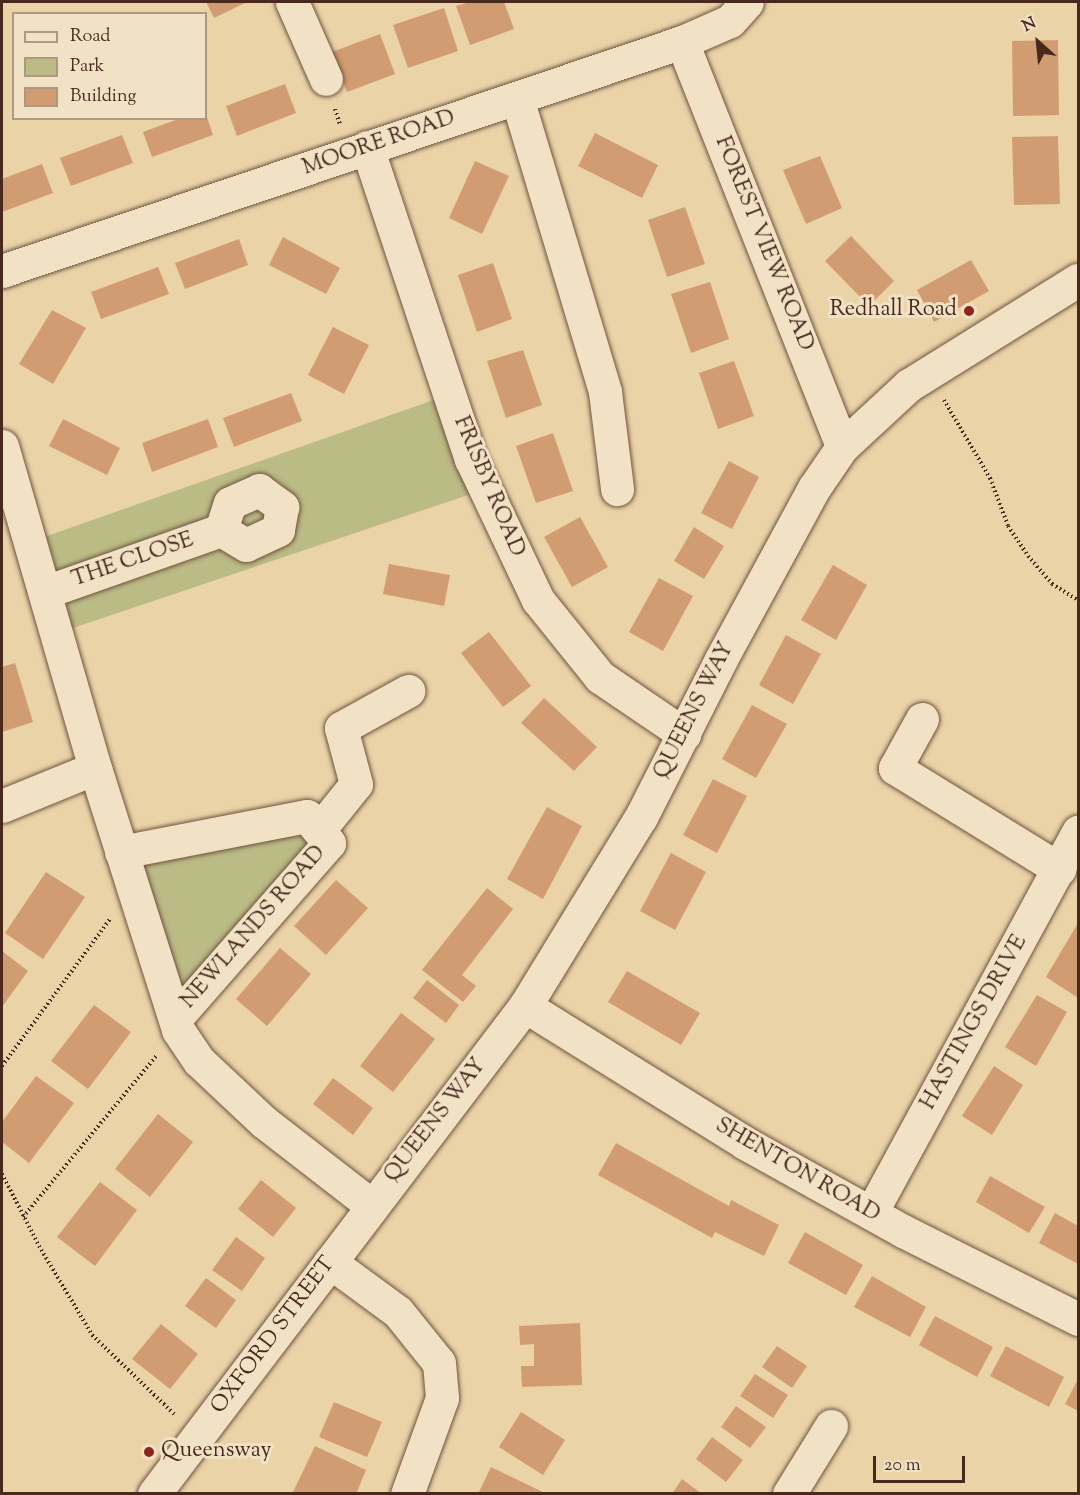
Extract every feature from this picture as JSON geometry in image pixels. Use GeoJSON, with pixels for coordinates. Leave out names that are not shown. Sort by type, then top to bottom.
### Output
{"type":"FeatureCollection","features":[{"type":"Feature","properties":{"kind":"street"},"geometry":{"type":"LineString","coordinates":[[292,2],[326,79]]}},
{"type":"Feature","properties":{"kind":"street","name":"MOORE ROAD"},"geometry":{"type":"LineString","coordinates":[[2,271],[682,42],[730,21],[747,2]]}},
{"type":"Feature","properties":{"kind":"street","name":"FOREST VIEW ROAD"},"geometry":{"type":"LineString","coordinates":[[682,42],[842,447]]}},
{"type":"Feature","properties":{"kind":"street"},"geometry":{"type":"LineString","coordinates":[[517,98],[605,392],[617,489]]}},
{"type":"Feature","properties":{"kind":"street","name":"FRISBY ROAD"},"geometry":{"type":"LineString","coordinates":[[359,151],[471,459],[538,600],[600,677],[684,734]]}},
{"type":"Feature","properties":{"kind":"street","name":"QUEENS WAY"},"geometry":{"type":"LineString","coordinates":[[370,1205],[525,1006],[640,817],[814,488],[842,447],[909,385],[1078,280]]}},
{"type":"Feature","properties":{"kind":"street","name":"NEWLANDS ROAD"},"geometry":{"type":"LineString","coordinates":[[2,447],[95,768],[176,1024],[199,1061],[264,1122],[370,1205]]}},
{"type":"Feature","properties":{"kind":"street","name":"THE CLOSE"},"geometry":{"type":"LineString","coordinates":[[45,591],[221,531]]}},
{"type":"Feature","properties":{"kind":"street"},"geometry":{"type":"LineString","coordinates":[[319,831],[356,784],[341,728],[408,692]]}},
{"type":"Feature","properties":{"kind":"street"},"geometry":{"type":"LineString","coordinates":[[922,719],[895,768],[1059,868]]}},
{"type":"Feature","properties":{"kind":"street"},"geometry":{"type":"LineString","coordinates":[[2,806],[95,768]]}},
{"type":"Feature","properties":{"kind":"street","name":"NEWLANDS ROAD"},"geometry":{"type":"LineString","coordinates":[[121,852],[308,816],[330,843],[176,1024]]}},
{"type":"Feature","properties":{"kind":"street","name":"HASTINGS DRIVE"},"geometry":{"type":"LineString","coordinates":[[871,1214],[1078,832]]}},
{"type":"Feature","properties":{"kind":"street","name":"SHENTON ROAD"},"geometry":{"type":"LineString","coordinates":[[525,1006],[745,1143],[871,1214],[1078,1319]]}},
{"type":"Feature","properties":{"kind":"street","name":"OXFORD STREET"},"geometry":{"type":"LineString","coordinates":[[154,1494],[330,1262],[370,1205]]}},
{"type":"Feature","properties":{"kind":"street"},"geometry":{"type":"LineString","coordinates":[[330,1262],[398,1312],[439,1362],[442,1398],[407,1494]]}},
{"type":"Feature","properties":{"kind":"street"},"geometry":{"type":"LineString","coordinates":[[789,1494],[831,1426]]}},
{"type":"Feature","properties":{"kind":"path"},"geometry":{"type":"LineString","coordinates":[[326,79],[359,151]]}},
{"type":"Feature","properties":{"kind":"path"},"geometry":{"type":"LineString","coordinates":[[928,373],[990,478],[1008,526],[1053,584],[1078,600]]}},
{"type":"Feature","properties":{"kind":"path"},"geometry":{"type":"LineString","coordinates":[[2,1066],[132,890]]}},
{"type":"Feature","properties":{"kind":"path"},"geometry":{"type":"LineString","coordinates":[[24,1217],[176,1024]]}},
{"type":"Feature","properties":{"kind":"path"},"geometry":{"type":"LineString","coordinates":[[2,1174],[92,1335],[198,1436]]}},
{"type":"Feature","properties":{"kind":"green space"},"geometry":{"type":"Polygon","coordinates":[[[442,397],[486,489],[64,631],[30,542],[442,397]]]}},
{"type":"Feature","properties":{"kind":"green space"},"geometry":{"type":"Polygon","coordinates":[[[307,816],[329,843],[178,1030],[121,852],[307,816]]]}},
{"type":"Feature","properties":{"kind":"building"},"geometry":{"type":"Polygon","coordinates":[[[206,2],[247,2],[214,18],[206,2]]]}},
{"type":"Feature","properties":{"kind":"building"},"geometry":{"type":"Polygon","coordinates":[[[470,2],[504,2],[514,29],[470,45],[456,6],[470,2]]]}},
{"type":"Feature","properties":{"kind":"building"},"geometry":{"type":"Polygon","coordinates":[[[444,8],[458,51],[408,68],[393,25],[444,8]]]}},
{"type":"Feature","properties":{"kind":"building"},"geometry":{"type":"Polygon","coordinates":[[[380,34],[395,74],[347,92],[332,52],[380,34]]]}},
{"type":"Feature","properties":{"kind":"building"},"geometry":{"type":"Polygon","coordinates":[[[1058,40],[1059,115],[1013,116],[1012,41],[1058,40]]]}},
{"type":"Feature","properties":{"kind":"building"},"geometry":{"type":"Polygon","coordinates":[[[285,84],[296,113],[237,136],[226,106],[285,84]]]}},
{"type":"Feature","properties":{"kind":"building"},"geometry":{"type":"Polygon","coordinates":[[[207,117],[213,135],[152,157],[143,132],[176,120],[207,120],[207,117]]]}},
{"type":"Feature","properties":{"kind":"building"},"geometry":{"type":"Polygon","coordinates":[[[595,133],[658,165],[642,198],[578,166],[595,133]]]}},
{"type":"Feature","properties":{"kind":"building"},"geometry":{"type":"Polygon","coordinates":[[[122,135],[133,163],[71,186],[60,158],[122,135]]]}},
{"type":"Feature","properties":{"kind":"building"},"geometry":{"type":"Polygon","coordinates":[[[1058,136],[1060,204],[1014,205],[1012,137],[1058,136]]]}},
{"type":"Feature","properties":{"kind":"building"},"geometry":{"type":"Polygon","coordinates":[[[820,156],[842,208],[806,224],[783,170],[820,156]]]}},
{"type":"Feature","properties":{"kind":"building"},"geometry":{"type":"Polygon","coordinates":[[[475,161],[509,176],[482,234],[449,218],[475,161]]]}},
{"type":"Feature","properties":{"kind":"building"},"geometry":{"type":"Polygon","coordinates":[[[42,164],[53,193],[2,212],[2,179],[42,164]]]}},
{"type":"Feature","properties":{"kind":"building"},"geometry":{"type":"Polygon","coordinates":[[[685,207],[705,264],[667,277],[648,220],[685,207]]]}},
{"type":"Feature","properties":{"kind":"building"},"geometry":{"type":"Polygon","coordinates":[[[851,236],[894,281],[869,306],[825,261],[851,236]]]}},
{"type":"Feature","properties":{"kind":"building"},"geometry":{"type":"Polygon","coordinates":[[[283,237],[340,268],[326,294],[269,265],[283,237]]]}},
{"type":"Feature","properties":{"kind":"building"},"geometry":{"type":"Polygon","coordinates":[[[239,239],[248,265],[185,289],[175,263],[239,239]]]}},
{"type":"Feature","properties":{"kind":"building"},"geometry":{"type":"Polygon","coordinates":[[[971,260],[989,291],[934,322],[917,290],[971,260]]]}},
{"type":"Feature","properties":{"kind":"building"},"geometry":{"type":"Polygon","coordinates":[[[493,263],[512,319],[477,332],[458,275],[493,263]]]}},
{"type":"Feature","properties":{"kind":"building"},"geometry":{"type":"Polygon","coordinates":[[[158,267],[169,294],[101,319],[91,292],[158,267]]]}},
{"type":"Feature","properties":{"kind":"building"},"geometry":{"type":"Polygon","coordinates":[[[710,282],[729,339],[691,353],[671,294],[710,282]]]}},
{"type":"Feature","properties":{"kind":"building"},"geometry":{"type":"Polygon","coordinates":[[[52,310],[86,328],[53,384],[19,364],[52,310]]]}},
{"type":"Feature","properties":{"kind":"building"},"geometry":{"type":"Polygon","coordinates":[[[333,327],[369,345],[344,394],[308,375],[333,327]]]}},
{"type":"Feature","properties":{"kind":"building"},"geometry":{"type":"Polygon","coordinates":[[[523,350],[542,405],[506,418],[487,361],[523,350]]]}},
{"type":"Feature","properties":{"kind":"building"},"geometry":{"type":"Polygon","coordinates":[[[734,361],[754,416],[718,429],[699,373],[734,361]]]}},
{"type":"Feature","properties":{"kind":"building"},"geometry":{"type":"Polygon","coordinates":[[[291,393],[302,421],[234,447],[223,418],[291,393]]]}},
{"type":"Feature","properties":{"kind":"building"},"geometry":{"type":"Polygon","coordinates":[[[63,419],[120,448],[107,475],[49,446],[63,419]]]}},
{"type":"Feature","properties":{"kind":"building"},"geometry":{"type":"Polygon","coordinates":[[[208,419],[218,447],[152,472],[142,443],[208,419]]]}},
{"type":"Feature","properties":{"kind":"building"},"geometry":{"type":"Polygon","coordinates":[[[553,433],[573,491],[536,503],[516,446],[553,433]]]}},
{"type":"Feature","properties":{"kind":"building"},"geometry":{"type":"Polygon","coordinates":[[[729,461],[759,477],[732,529],[701,513],[729,461]]]}},
{"type":"Feature","properties":{"kind":"building"},"geometry":{"type":"Polygon","coordinates":[[[580,517],[608,567],[572,587],[544,537],[580,517]]]}},
{"type":"Feature","properties":{"kind":"building"},"geometry":{"type":"Polygon","coordinates":[[[694,527],[724,546],[704,579],[674,561],[694,527]]]}},
{"type":"Feature","properties":{"kind":"building"},"geometry":{"type":"Polygon","coordinates":[[[389,564],[450,575],[444,606],[383,594],[389,564]]]}},
{"type":"Feature","properties":{"kind":"building"},"geometry":{"type":"Polygon","coordinates":[[[833,565],[867,585],[836,640],[801,620],[833,565]]]}},
{"type":"Feature","properties":{"kind":"building"},"geometry":{"type":"Polygon","coordinates":[[[659,578],[693,596],[663,651],[629,632],[659,578]]]}},
{"type":"Feature","properties":{"kind":"building"},"geometry":{"type":"Polygon","coordinates":[[[489,632],[531,686],[503,707],[461,653],[489,632]]]}},
{"type":"Feature","properties":{"kind":"building"},"geometry":{"type":"Polygon","coordinates":[[[786,635],[821,654],[793,704],[759,685],[786,635]]]}},
{"type":"Feature","properties":{"kind":"building"},"geometry":{"type":"Polygon","coordinates":[[[15,663],[33,722],[2,732],[2,667],[15,663]]]}},
{"type":"Feature","properties":{"kind":"building"},"geometry":{"type":"Polygon","coordinates":[[[544,698],[597,747],[574,771],[521,723],[544,698]]]}},
{"type":"Feature","properties":{"kind":"building"},"geometry":{"type":"Polygon","coordinates":[[[752,705],[787,724],[756,778],[722,759],[752,705]]]}},
{"type":"Feature","properties":{"kind":"building"},"geometry":{"type":"Polygon","coordinates":[[[713,779],[747,796],[717,853],[683,835],[713,779]]]}},
{"type":"Feature","properties":{"kind":"building"},"geometry":{"type":"Polygon","coordinates":[[[547,807],[582,826],[543,899],[507,879],[547,807]]]}},
{"type":"Feature","properties":{"kind":"building"},"geometry":{"type":"Polygon","coordinates":[[[671,853],[706,872],[675,930],[640,911],[671,853]]]}},
{"type":"Feature","properties":{"kind":"building"},"geometry":{"type":"Polygon","coordinates":[[[46,872],[85,897],[43,959],[5,933],[46,872]]]}},
{"type":"Feature","properties":{"kind":"building"},"geometry":{"type":"Polygon","coordinates":[[[336,880],[368,908],[326,955],[294,926],[336,880]]]}},
{"type":"Feature","properties":{"kind":"building"},"geometry":{"type":"Polygon","coordinates":[[[487,888],[513,909],[462,975],[476,986],[463,1002],[422,970],[487,888]]]}},
{"type":"Feature","properties":{"kind":"building"},"geometry":{"type":"Polygon","coordinates":[[[1078,923],[1078,998],[1046,977],[1078,923]]]}},
{"type":"Feature","properties":{"kind":"building"},"geometry":{"type":"Polygon","coordinates":[[[280,948],[311,974],[267,1026],[236,999],[280,948]]]}},
{"type":"Feature","properties":{"kind":"building"},"geometry":{"type":"Polygon","coordinates":[[[2,951],[28,971],[2,1007],[2,951]]]}},
{"type":"Feature","properties":{"kind":"building"},"geometry":{"type":"Polygon","coordinates":[[[627,971],[700,1013],[681,1045],[608,1002],[627,971]]]}},
{"type":"Feature","properties":{"kind":"building"},"geometry":{"type":"Polygon","coordinates":[[[427,980],[459,1005],[446,1023],[413,998],[427,980]]]}},
{"type":"Feature","properties":{"kind":"building"},"geometry":{"type":"Polygon","coordinates":[[[1037,995],[1067,1012],[1036,1066],[1005,1047],[1037,995]]]}},
{"type":"Feature","properties":{"kind":"building"},"geometry":{"type":"Polygon","coordinates":[[[94,1005],[131,1032],[88,1089],[51,1061],[94,1005]]]}},
{"type":"Feature","properties":{"kind":"building"},"geometry":{"type":"Polygon","coordinates":[[[401,1013],[435,1039],[393,1092],[360,1066],[401,1013]]]}},
{"type":"Feature","properties":{"kind":"building"},"geometry":{"type":"Polygon","coordinates":[[[994,1066],[1023,1085],[992,1135],[962,1116],[994,1066]]]}},
{"type":"Feature","properties":{"kind":"building"},"geometry":{"type":"Polygon","coordinates":[[[36,1076],[74,1103],[29,1163],[2,1142],[2,1122],[36,1076]]]}},
{"type":"Feature","properties":{"kind":"building"},"geometry":{"type":"Polygon","coordinates":[[[333,1078],[373,1108],[353,1135],[313,1104],[333,1078]]]}},
{"type":"Feature","properties":{"kind":"building"},"geometry":{"type":"Polygon","coordinates":[[[158,1114],[193,1142],[150,1197],[115,1169],[158,1114]]]}},
{"type":"Feature","properties":{"kind":"building"},"geometry":{"type":"Polygon","coordinates":[[[616,1143],[729,1206],[731,1200],[779,1225],[764,1256],[715,1232],[712,1238],[598,1175],[616,1143]]]}},
{"type":"Feature","properties":{"kind":"building"},"geometry":{"type":"Polygon","coordinates":[[[990,1176],[1045,1207],[1029,1233],[976,1202],[990,1176]]]}},
{"type":"Feature","properties":{"kind":"building"},"geometry":{"type":"Polygon","coordinates":[[[261,1180],[296,1208],[273,1237],[238,1209],[261,1180]]]}},
{"type":"Feature","properties":{"kind":"building"},"geometry":{"type":"Polygon","coordinates":[[[100,1182],[137,1210],[95,1266],[57,1237],[100,1182]]]}},
{"type":"Feature","properties":{"kind":"building"},"geometry":{"type":"Polygon","coordinates":[[[1055,1213],[1078,1226],[1078,1264],[1039,1243],[1055,1213]]]}},
{"type":"Feature","properties":{"kind":"building"},"geometry":{"type":"Polygon","coordinates":[[[805,1232],[863,1265],[846,1295],[788,1263],[805,1232]]]}},
{"type":"Feature","properties":{"kind":"building"},"geometry":{"type":"Polygon","coordinates":[[[236,1237],[265,1258],[242,1291],[212,1270],[236,1237]]]}},
{"type":"Feature","properties":{"kind":"building"},"geometry":{"type":"Polygon","coordinates":[[[872,1276],[926,1307],[910,1337],[854,1307],[872,1276]]]}},
{"type":"Feature","properties":{"kind":"building"},"geometry":{"type":"Polygon","coordinates":[[[206,1278],[236,1300],[216,1328],[185,1306],[206,1278]]]}},
{"type":"Feature","properties":{"kind":"building"},"geometry":{"type":"Polygon","coordinates":[[[935,1316],[993,1347],[977,1377],[919,1345],[935,1316]]]}},
{"type":"Feature","properties":{"kind":"building"},"geometry":{"type":"Polygon","coordinates":[[[580,1323],[582,1385],[522,1387],[521,1366],[534,1366],[534,1344],[520,1345],[519,1326],[580,1323]]]}},
{"type":"Feature","properties":{"kind":"building"},"geometry":{"type":"Polygon","coordinates":[[[161,1324],[198,1354],[170,1389],[132,1359],[161,1324]]]}},
{"type":"Feature","properties":{"kind":"building"},"geometry":{"type":"Polygon","coordinates":[[[777,1346],[807,1366],[792,1388],[762,1367],[777,1346]]]}},
{"type":"Feature","properties":{"kind":"building"},"geometry":{"type":"Polygon","coordinates":[[[1006,1346],[1064,1377],[1049,1407],[990,1376],[1006,1346]]]}},
{"type":"Feature","properties":{"kind":"building"},"geometry":{"type":"Polygon","coordinates":[[[755,1374],[788,1395],[773,1418],[740,1396],[755,1374]]]}},
{"type":"Feature","properties":{"kind":"building"},"geometry":{"type":"Polygon","coordinates":[[[1078,1379],[1078,1411],[1065,1404],[1078,1379]]]}},
{"type":"Feature","properties":{"kind":"building"},"geometry":{"type":"Polygon","coordinates":[[[334,1402],[382,1422],[367,1457],[319,1437],[334,1402]]]}},
{"type":"Feature","properties":{"kind":"building"},"geometry":{"type":"Polygon","coordinates":[[[736,1406],[766,1427],[750,1448],[721,1427],[736,1406]]]}},
{"type":"Feature","properties":{"kind":"building"},"geometry":{"type":"Polygon","coordinates":[[[521,1412],[565,1440],[543,1475],[499,1447],[521,1412]]]}},
{"type":"Feature","properties":{"kind":"building"},"geometry":{"type":"Polygon","coordinates":[[[712,1437],[743,1460],[726,1482],[696,1459],[712,1437]]]}},
{"type":"Feature","properties":{"kind":"building"},"geometry":{"type":"Polygon","coordinates":[[[315,1446],[366,1470],[356,1494],[292,1494],[315,1446]]]}},
{"type":"Feature","properties":{"kind":"building"},"geometry":{"type":"Polygon","coordinates":[[[491,1467],[547,1494],[478,1494],[491,1467]]]}},
{"type":"Feature","properties":{"kind":"building"},"geometry":{"type":"Polygon","coordinates":[[[682,1479],[702,1494],[672,1494],[682,1479]]]}},
{"type":"Feature","properties":{"kind":"place","name":"Redhall Road"},"geometry":{"type":"Point","coordinates":[969,311]}},
{"type":"Feature","properties":{"kind":"place","name":"Queensway"},"geometry":{"type":"Point","coordinates":[149,1452]}}]}
